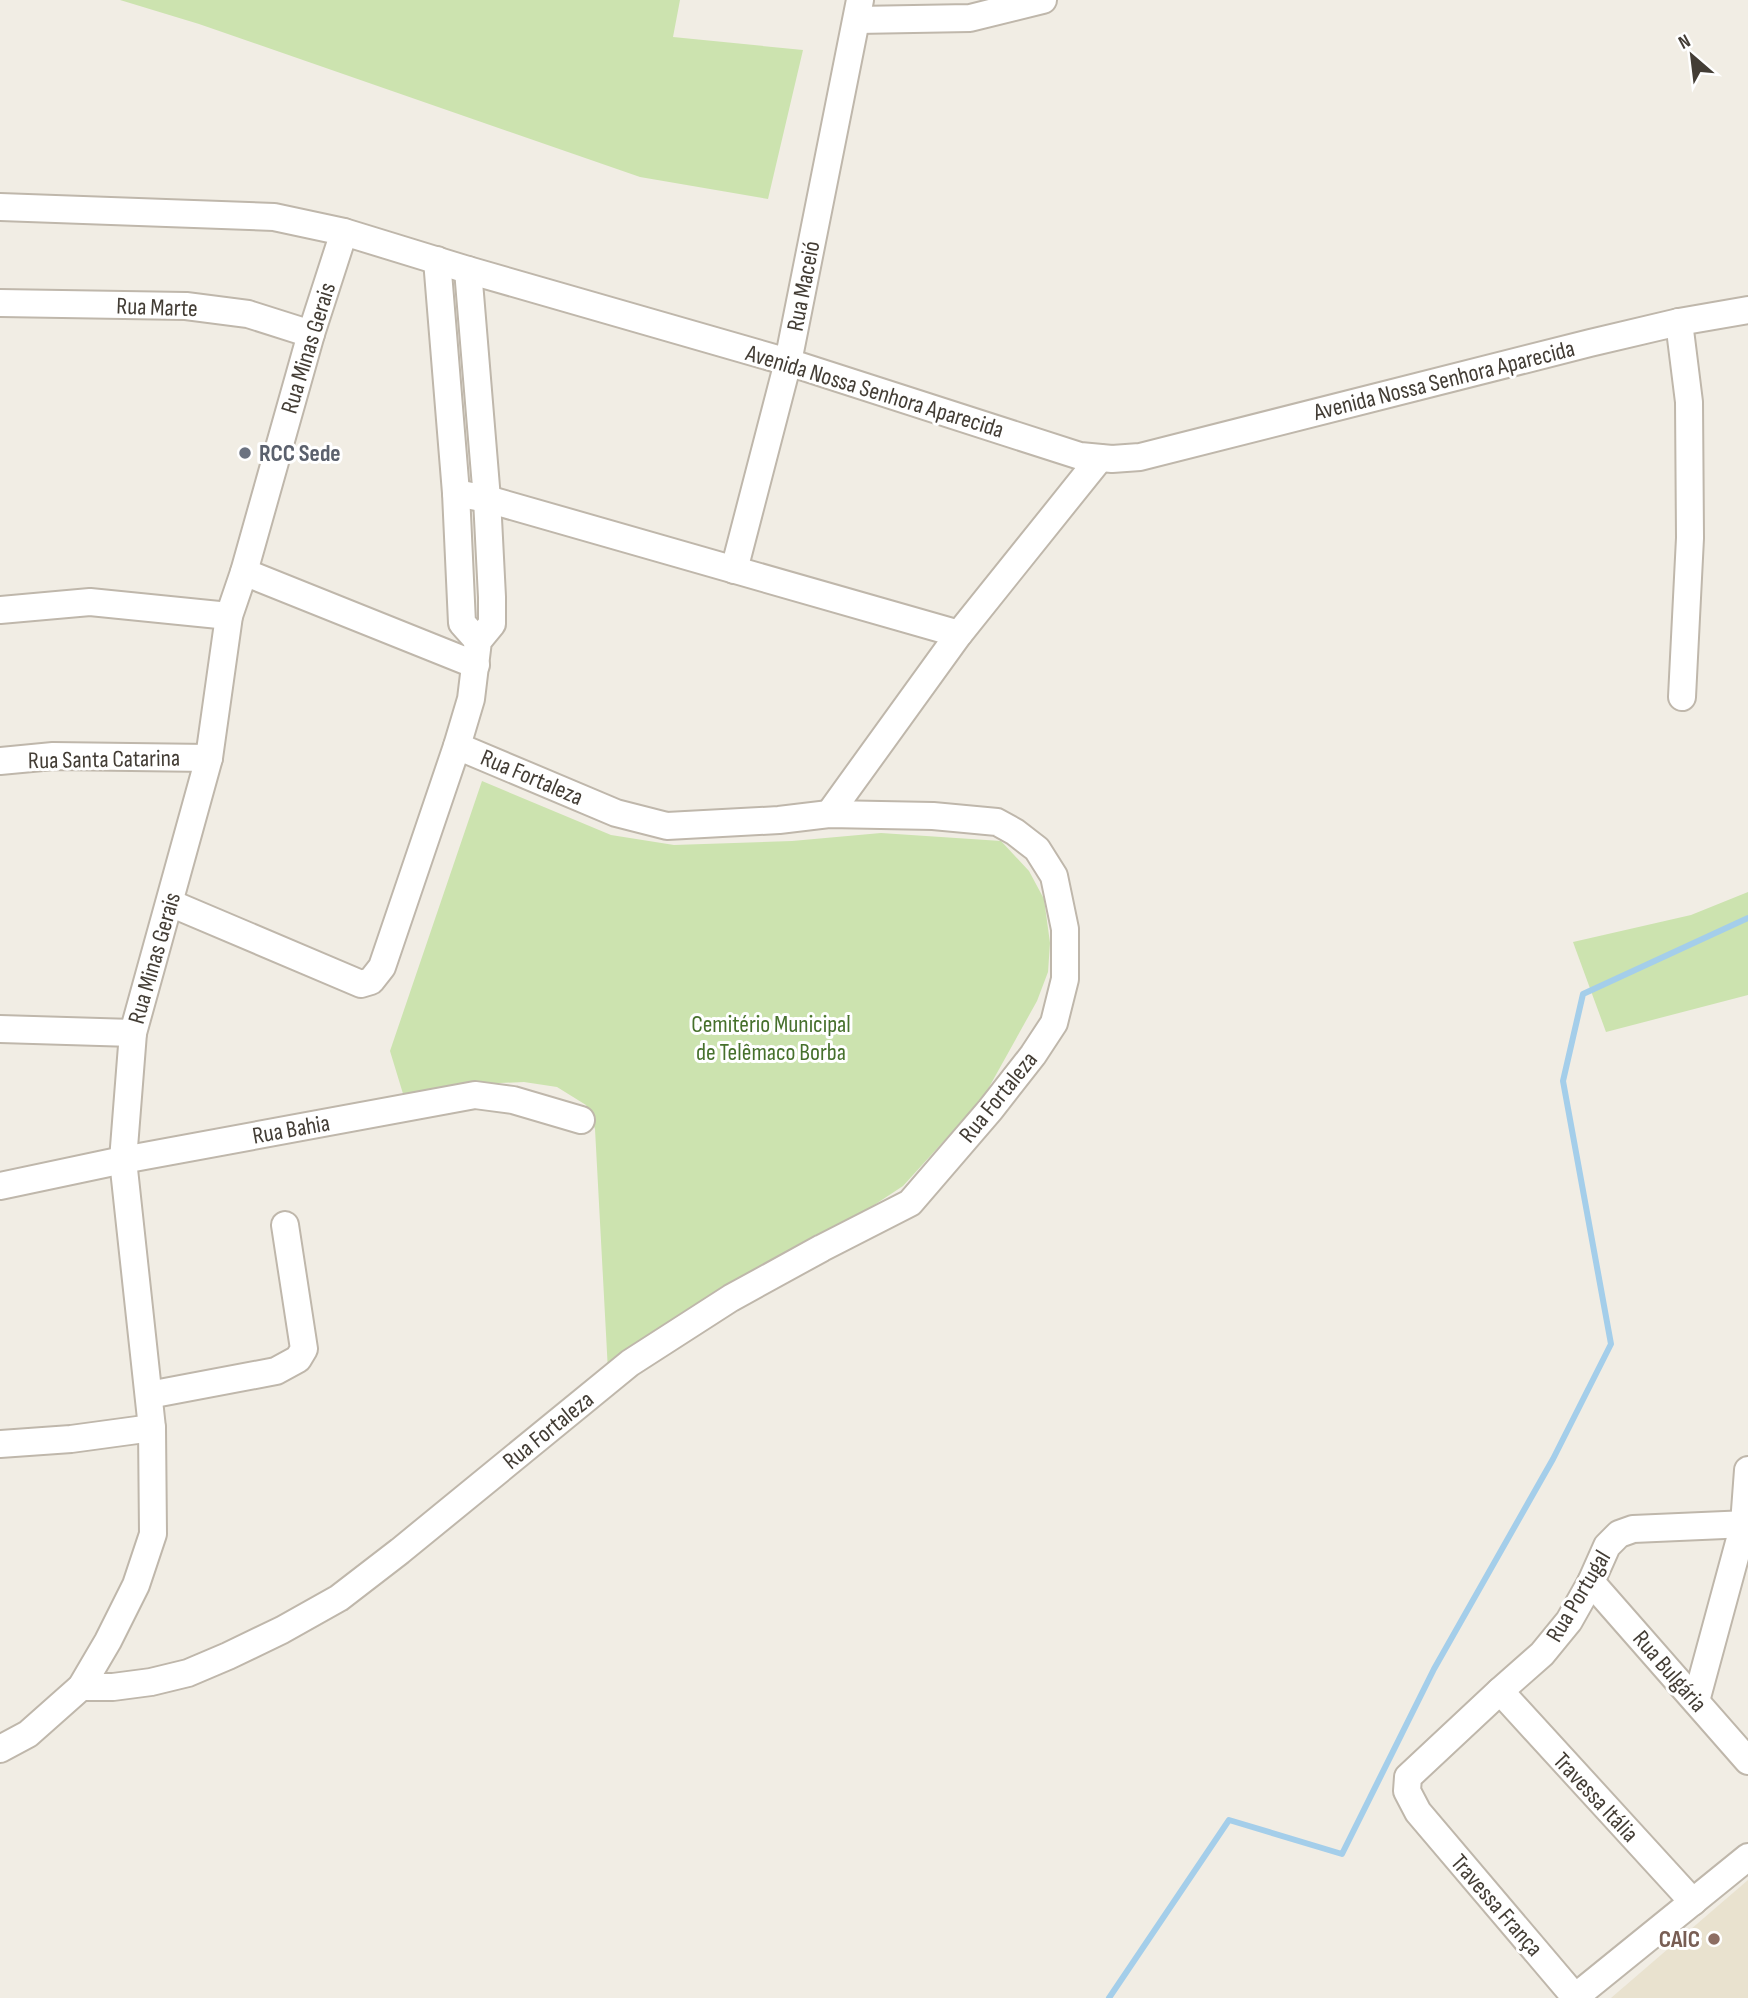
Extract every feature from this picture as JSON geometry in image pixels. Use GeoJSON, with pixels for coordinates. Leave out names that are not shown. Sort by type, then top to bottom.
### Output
{"type":"FeatureCollection","features":[{"type":"Feature","properties":{"kind":"street"},"geometry":{"type":"LineString","coordinates":[[858,10],[970,18],[1043,0]]}},
{"type":"Feature","properties":{"kind":"street","name":"Rua Maceió"},"geometry":{"type":"LineString","coordinates":[[734,569],[788,362],[858,10]]}},
{"type":"Feature","properties":{"kind":"street","name":"Avenida Nossa Senhora Aparecida"},"geometry":{"type":"LineString","coordinates":[[0,207],[274,217],[344,232],[788,362],[1080,456],[1100,458],[1140,457],[1679,321],[1748,310]]}},
{"type":"Feature","properties":{"kind":"street","name":"Rua Minas Gerais"},"geometry":{"type":"LineString","coordinates":[[0,1749],[28,1734],[81,1687],[108,1642],[136,1585],[153,1534],[152,1427],[123,1160],[133,1032],[209,758],[229,615],[244,572],[311,334],[344,232]]}},
{"type":"Feature","properties":{"kind":"street"},"geometry":{"type":"LineString","coordinates":[[438,261],[456,493],[462,623],[477,653]]}},
{"type":"Feature","properties":{"kind":"street"},"geometry":{"type":"LineString","coordinates":[[457,746],[471,699],[477,653],[490,628],[493,614],[468,270]]}},
{"type":"Feature","properties":{"kind":"street","name":"Rua Marte"},"geometry":{"type":"LineString","coordinates":[[0,303],[186,306],[248,314],[311,334]]}},
{"type":"Feature","properties":{"kind":"street"},"geometry":{"type":"LineString","coordinates":[[1679,321],[1689,402],[1690,538],[1682,697]]}},
{"type":"Feature","properties":{"kind":"street"},"geometry":{"type":"LineString","coordinates":[[829,814],[959,634],[1100,458]]}},
{"type":"Feature","properties":{"kind":"street"},"geometry":{"type":"LineString","coordinates":[[456,493],[486,499],[959,634]]}},
{"type":"Feature","properties":{"kind":"street"},"geometry":{"type":"LineString","coordinates":[[244,572],[477,653]]}},
{"type":"Feature","properties":{"kind":"street"},"geometry":{"type":"LineString","coordinates":[[0,610],[90,602],[229,615]]}},
{"type":"Feature","properties":{"kind":"street","name":"Rua Fortaleza"},"geometry":{"type":"LineString","coordinates":[[81,1687],[113,1687],[188,1673],[271,1635],[339,1598],[630,1363],[731,1298],[910,1203],[1033,1055],[1054,1023],[1065,979],[1065,929],[1054,876],[1037,849],[997,822],[933,816],[829,814],[779,820],[667,826],[616,813],[457,746],[382,967],[371,981],[361,984],[337,976],[170,903]]}},
{"type":"Feature","properties":{"kind":"street","name":"Rua Santa Catarina"},"geometry":{"type":"LineString","coordinates":[[0,761],[53,756],[209,758]]}},
{"type":"Feature","properties":{"kind":"street"},"geometry":{"type":"LineString","coordinates":[[0,1028],[133,1032]]}},
{"type":"Feature","properties":{"kind":"street","name":"Rua Bahia"},"geometry":{"type":"LineString","coordinates":[[0,1186],[123,1160],[475,1095],[513,1100],[581,1120]]}},
{"type":"Feature","properties":{"kind":"street"},"geometry":{"type":"LineString","coordinates":[[149,1395],[275,1371],[298,1359],[304,1349],[285,1226]]}},
{"type":"Feature","properties":{"kind":"street"},"geometry":{"type":"LineString","coordinates":[[0,1444],[71,1439],[152,1427]]}},
{"type":"Feature","properties":{"kind":"street"},"geometry":{"type":"LineString","coordinates":[[1696,1701],[1746,1524],[1748,1470]]}},
{"type":"Feature","properties":{"kind":"street","name":"Rua Portugal"},"geometry":{"type":"LineString","coordinates":[[1418,1812],[1406,1791],[1408,1777],[1542,1654],[1569,1621],[1607,1546],[1619,1534],[1633,1529],[1746,1524]]}},
{"type":"Feature","properties":{"kind":"street","name":"Rua Bulgária"},"geometry":{"type":"LineString","coordinates":[[1591,1582],[1748,1761]]}},
{"type":"Feature","properties":{"kind":"street","name":"Travessa Itália"},"geometry":{"type":"LineString","coordinates":[[1500,1691],[1693,1902]]}},
{"type":"Feature","properties":{"kind":"street","name":"Travessa França"},"geometry":{"type":"LineString","coordinates":[[1418,1812],[1575,1997]]}},
{"type":"Feature","properties":{"kind":"street"},"geometry":{"type":"LineString","coordinates":[[1575,1997],[1748,1857]]}},
{"type":"Feature","properties":{"kind":"shaded area","name":"CAIC"},"geometry":{"type":"Polygon","coordinates":[[[1748,1880],[1748,1998],[1611,1998],[1748,1880]]]}},
{"type":"Feature","properties":{"kind":"green space"},"geometry":{"type":"Polygon","coordinates":[[[120,0],[680,0],[673,37],[803,50],[768,199],[640,177],[199,24],[120,0]]]}},
{"type":"Feature","properties":{"kind":"green space","name":"Cemitério Municipal de Telêmaco Borba"},"geometry":{"type":"Polygon","coordinates":[[[482,781],[611,835],[674,845],[792,841],[881,833],[1001,841],[1029,871],[1044,899],[1050,943],[1048,972],[1037,1001],[983,1098],[903,1186],[815,1244],[608,1371],[595,1129],[586,1105],[557,1087],[524,1082],[479,1084],[404,1097],[390,1051],[482,781]]]}},
{"type":"Feature","properties":{"kind":"green space"},"geometry":{"type":"Polygon","coordinates":[[[1748,892],[1748,995],[1606,1032],[1573,942],[1691,915],[1748,892]]]}},
{"type":"Feature","properties":{"kind":"waterway"},"geometry":{"type":"LineString","coordinates":[[1109,1998],[1229,1820],[1342,1854],[1434,1669],[1553,1459],[1611,1344],[1563,1081],[1583,994],[1748,918]]}},
{"type":"Feature","properties":{"kind":"place","name":"RCC Sede"},"geometry":{"type":"Point","coordinates":[245,453]}},
{"type":"Feature","properties":{"kind":"place","name":"CAIC"},"geometry":{"type":"Point","coordinates":[1714,1939]}}]}
